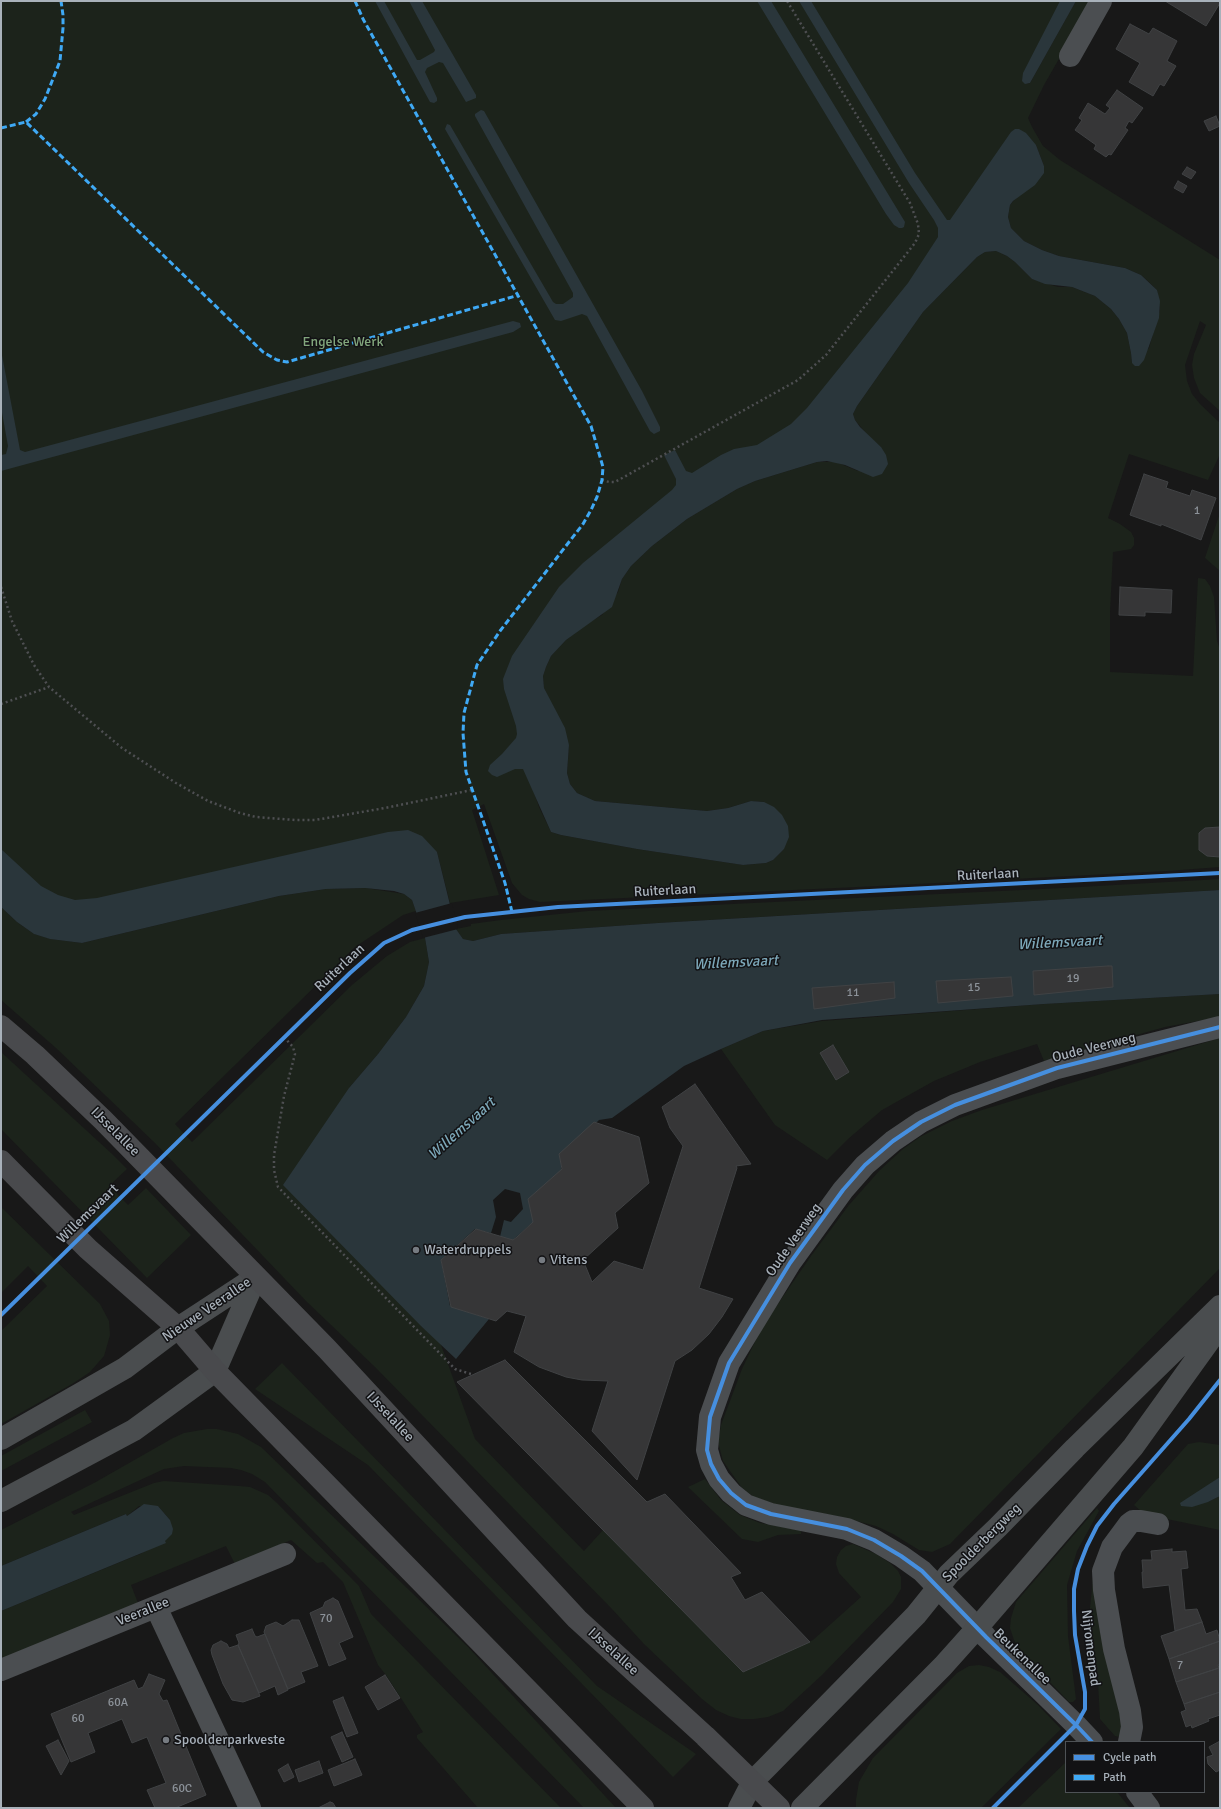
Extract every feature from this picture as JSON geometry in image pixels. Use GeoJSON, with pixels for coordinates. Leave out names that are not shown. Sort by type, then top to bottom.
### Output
{"type":"FeatureCollection","features":[{"type":"Feature","properties":{"kind":"main road","name":"IJsselallee"},"geometry":{"type":"LineString","coordinates":[[1,1026],[35,1055],[103,1120],[328,1349],[577,1619],[753,1782],[779,1808]]}},
{"type":"Feature","properties":{"kind":"main road"},"geometry":{"type":"LineString","coordinates":[[1,1161],[88,1249],[178,1328],[215,1371],[643,1808]]}},
{"type":"Feature","properties":{"kind":"main road","name":"Nieuwe Veerallee"},"geometry":{"type":"LineString","coordinates":[[1,1439],[125,1368],[178,1328],[256,1277]]}},
{"type":"Feature","properties":{"kind":"main road","name":"Nieuwe Veerallee"},"geometry":{"type":"LineString","coordinates":[[215,1371],[256,1277]]}},
{"type":"Feature","properties":{"kind":"main road","name":"Spoolderbergweg"},"geometry":{"type":"LineString","coordinates":[[739,1808],[753,1782],[916,1615],[949,1574],[1220,1306]]}},
{"type":"Feature","properties":{"kind":"main road"},"geometry":{"type":"LineString","coordinates":[[802,1808],[943,1666],[977,1628],[1133,1447],[1220,1326]]}},
{"type":"Feature","properties":{"kind":"main road"},"geometry":{"type":"LineString","coordinates":[[1,1501],[134,1430],[215,1371]]}},
{"type":"Feature","properties":{"kind":"street"},"geometry":{"type":"LineString","coordinates":[[1070,56],[1101,1]]}},
{"type":"Feature","properties":{"kind":"street","name":"Oude Veerweg"},"geometry":{"type":"LineString","coordinates":[[938,1587],[922,1571],[874,1540],[847,1529],[771,1514],[746,1505],[731,1493],[719,1478],[711,1464],[707,1450],[710,1417],[729,1363],[790,1263],[843,1190],[865,1165],[892,1141],[921,1122],[955,1105],[1057,1068],[1220,1027]]}},
{"type":"Feature","properties":{"kind":"street"},"geometry":{"type":"LineString","coordinates":[[1130,1741],[1132,1727],[1130,1711],[1114,1649],[1104,1590],[1104,1571],[1106,1560],[1112,1547],[1129,1524],[1133,1521],[1158,1524]]}},
{"type":"Feature","properties":{"kind":"street","name":"Veerallee"},"geometry":{"type":"LineString","coordinates":[[1,1670],[286,1554]]}},
{"type":"Feature","properties":{"kind":"street","name":"Beukenallee"},"geometry":{"type":"LineString","coordinates":[[938,1587],[977,1628],[1076,1724],[1091,1741]]}},
{"type":"Feature","properties":{"kind":"street"},"geometry":{"type":"LineString","coordinates":[[156,1607],[250,1808]]}},
{"type":"Feature","properties":{"kind":"street"},"geometry":{"type":"LineString","coordinates":[[1138,1793],[1149,1808]]}},
{"type":"Feature","properties":{"kind":"path"},"geometry":{"type":"LineString","coordinates":[[602,480],[616,482],[798,380],[826,355],[915,243],[919,234],[918,224],[910,203],[787,1]]}},
{"type":"Feature","properties":{"kind":"path"},"geometry":{"type":"LineString","coordinates":[[1,586],[12,621],[34,665],[49,687],[104,734],[139,760],[192,793],[208,801],[240,814],[270,819],[315,820],[385,808],[472,790]]}},
{"type":"Feature","properties":{"kind":"path"},"geometry":{"type":"LineString","coordinates":[[1,704],[49,687]]}},
{"type":"Feature","properties":{"kind":"path"},"geometry":{"type":"LineString","coordinates":[[278,1042],[289,1032]]}},
{"type":"Feature","properties":{"kind":"path"},"geometry":{"type":"LineString","coordinates":[[284,1037],[294,1047],[295,1054],[284,1096],[274,1155],[274,1170],[278,1188],[454,1369],[471,1374]]}},
{"type":"Feature","properties":{"kind":"green space","name":"Engelse Werk"},"geometry":{"type":"Polygon","coordinates":[[[1,1],[1069,1],[1027,84],[1030,83],[1076,1],[1092,1],[1044,85],[1028,118],[1032,127],[1043,146],[1060,160],[1220,260],[1220,411],[1200,393],[1194,378],[1192,365],[1194,354],[1206,325],[1200,321],[1185,365],[1187,381],[1192,394],[1220,423],[1220,454],[1208,480],[1129,454],[1108,518],[1131,532],[1134,538],[1134,545],[1131,549],[1113,552],[1110,612],[1110,672],[1193,676],[1198,578],[1205,579],[1210,586],[1214,597],[1217,641],[1220,650],[1220,867],[878,886],[540,902],[522,895],[512,883],[484,804],[472,810],[499,895],[450,903],[437,852],[111,918],[1,878],[1,1]],[[1036,145],[821,426],[721,478],[534,648],[531,784],[539,807],[551,832],[637,849],[743,865],[766,863],[773,860],[784,849],[764,802],[751,801],[728,808],[707,811],[595,801],[577,793],[570,784],[567,773],[569,745],[544,688],[543,676],[546,667],[551,656],[566,640],[586,624],[602,615],[618,592],[622,579],[631,566],[652,546],[687,519],[737,489],[755,481],[817,462],[836,462],[858,471],[881,447],[870,438],[855,420],[853,414],[857,406],[923,312],[977,257],[985,252],[996,251],[1007,256],[1032,279],[1058,287],[1072,287],[1095,296],[1111,309],[1127,333],[1132,363],[1149,348],[1160,310],[1157,290],[1141,275],[1125,268],[1059,256],[1042,250],[1024,241],[1011,228],[1008,217],[1010,205],[1044,166],[1036,145]]]}},
{"type":"Feature","properties":{"kind":"green space"},"geometry":{"type":"Polygon","coordinates":[[[1220,513],[1220,571],[1205,558],[1220,513]]]}},
{"type":"Feature","properties":{"kind":"green space"},"geometry":{"type":"Polygon","coordinates":[[[1220,879],[1220,890],[658,923],[501,934],[473,941],[463,939],[456,929],[471,926],[471,924],[588,911],[1220,879]]]}},
{"type":"Feature","properties":{"kind":"green space"},"geometry":{"type":"Polygon","coordinates":[[[366,888],[404,894],[412,900],[416,911],[403,915],[355,947],[175,1124],[192,1142],[352,985],[387,956],[410,942],[425,938],[429,962],[424,986],[406,1017],[378,1054],[349,1088],[422,1327],[440,1342],[475,1439],[584,1551],[603,1530],[743,1672],[813,1640],[861,1597],[839,1573],[836,1564],[837,1557],[841,1550],[846,1546],[853,1544],[876,1554],[890,1563],[898,1571],[901,1577],[901,1589],[893,1602],[822,1675],[783,1711],[768,1717],[741,1719],[729,1716],[716,1710],[702,1699],[644,1644],[612,1609],[375,1367],[306,1301],[155,1143],[56,1048],[1,1000],[1,907],[17,922],[34,934],[51,939],[82,943],[279,896],[326,889],[366,888]]]}},
{"type":"Feature","properties":{"kind":"green space"},"geometry":{"type":"Polygon","coordinates":[[[1220,994],[1220,1017],[1165,1027],[1044,1061],[1037,1044],[980,1062],[934,1081],[882,1110],[848,1139],[827,1160],[775,1125],[721,1049],[763,1031],[822,1021],[1044,1004],[1220,994]]]}},
{"type":"Feature","properties":{"kind":"green space"},"geometry":{"type":"Polygon","coordinates":[[[1220,1038],[1220,1268],[950,1544],[932,1552],[919,1550],[893,1534],[876,1526],[837,1516],[783,1507],[754,1497],[742,1488],[723,1461],[718,1442],[721,1425],[742,1369],[762,1327],[811,1256],[849,1205],[880,1170],[903,1149],[920,1137],[952,1121],[982,1110],[1220,1038]]]}},
{"type":"Feature","properties":{"kind":"green space"},"geometry":{"type":"Polygon","coordinates":[[[1,1052],[127,1169],[109,1186],[128,1205],[146,1188],[191,1235],[147,1278],[1,1129],[1,1052]]]}},
{"type":"Feature","properties":{"kind":"green space"},"geometry":{"type":"Polygon","coordinates":[[[1,1207],[100,1304],[109,1321],[110,1335],[104,1356],[90,1372],[72,1384],[1,1424],[1,1331],[47,1286],[28,1266],[1,1293],[1,1207]]]}},
{"type":"Feature","properties":{"kind":"green space"},"geometry":{"type":"Polygon","coordinates":[[[282,1363],[597,1686],[696,1754],[673,1777],[368,1465],[255,1389],[282,1363]]]}},
{"type":"Feature","properties":{"kind":"green space"},"geometry":{"type":"Polygon","coordinates":[[[85,1410],[92,1422],[1,1471],[1,1456],[85,1410]]]}},
{"type":"Feature","properties":{"kind":"green space"},"geometry":{"type":"Polygon","coordinates":[[[207,1429],[217,1429],[238,1434],[261,1447],[468,1647],[616,1808],[584,1808],[265,1482],[252,1474],[241,1470],[231,1468],[184,1466],[164,1469],[71,1512],[74,1515],[154,1483],[164,1481],[250,1487],[268,1495],[359,1586],[371,1614],[561,1808],[478,1808],[417,1738],[417,1735],[423,1732],[378,1665],[343,1582],[323,1562],[317,1563],[291,1540],[235,1564],[226,1546],[131,1585],[138,1603],[1,1659],[1,1611],[140,1554],[165,1541],[170,1520],[158,1506],[139,1506],[127,1516],[126,1514],[1,1566],[1,1530],[94,1483],[173,1438],[184,1433],[207,1429]]]}},
{"type":"Feature","properties":{"kind":"green space"},"geometry":{"type":"Polygon","coordinates":[[[1199,1442],[1220,1445],[1220,1477],[1211,1484],[1208,1502],[1220,1496],[1220,1530],[1157,1517],[1142,1512],[1134,1505],[1188,1444],[1199,1442]]]}},
{"type":"Feature","properties":{"kind":"green space"},"geometry":{"type":"Polygon","coordinates":[[[705,1479],[721,1500],[740,1515],[760,1523],[801,1530],[801,1534],[778,1535],[758,1542],[742,1539],[688,1487],[705,1479]]]}},
{"type":"Feature","properties":{"kind":"green space"},"geometry":{"type":"Polygon","coordinates":[[[1097,1508],[1099,1511],[1077,1551],[1067,1585],[1068,1636],[1076,1699],[1073,1702],[1069,1702],[1021,1652],[1014,1640],[1010,1628],[1011,1618],[1016,1602],[1097,1508]]]}},
{"type":"Feature","properties":{"kind":"green space"},"geometry":{"type":"Polygon","coordinates":[[[1093,1578],[1124,1724],[1120,1737],[1115,1736],[1100,1719],[1098,1682],[1089,1618],[1093,1578]]]}},
{"type":"Feature","properties":{"kind":"green space"},"geometry":{"type":"Polygon","coordinates":[[[979,1665],[989,1667],[1000,1672],[1038,1705],[1061,1729],[981,1808],[856,1808],[859,1782],[873,1758],[957,1673],[969,1666],[979,1665]]]}},
{"type":"Feature","properties":{"kind":"green space"},"geometry":{"type":"Polygon","coordinates":[[[1065,1763],[1065,1793],[1118,1793],[1130,1808],[1018,1808],[1065,1763]]]}},
{"type":"Feature","properties":{"kind":"water"},"geometry":{"type":"Polygon","coordinates":[[[375,1],[384,1],[417,60],[420,60],[435,50],[409,1],[422,1],[476,95],[476,98],[466,102],[443,63],[439,62],[427,68],[425,72],[437,98],[437,101],[434,103],[430,102],[375,1]]]}},
{"type":"Feature","properties":{"kind":"water"},"geometry":{"type":"Polygon","coordinates":[[[757,1],[771,1],[905,222],[904,227],[899,228],[894,225],[886,214],[757,1]]]}},
{"type":"Feature","properties":{"kind":"water"},"geometry":{"type":"Polygon","coordinates":[[[799,1],[811,1],[915,173],[947,220],[950,220],[1011,132],[1015,129],[1019,129],[1026,133],[1036,145],[1044,166],[1044,173],[1035,185],[1013,201],[1010,205],[1008,217],[1011,228],[1024,241],[1042,250],[1059,256],[1125,268],[1141,275],[1157,290],[1160,301],[1159,318],[1144,360],[1139,366],[1135,366],[1132,363],[1127,333],[1119,319],[1111,309],[1095,296],[1072,287],[1045,284],[1032,279],[1015,262],[996,251],[985,252],[977,257],[923,312],[857,406],[853,414],[860,427],[881,447],[886,455],[888,464],[882,474],[873,477],[845,465],[827,461],[817,462],[755,481],[737,489],[687,519],[652,546],[631,566],[622,579],[612,607],[566,640],[551,656],[543,676],[544,688],[565,728],[569,745],[567,773],[570,784],[577,793],[595,801],[707,811],[728,808],[751,801],[764,802],[774,807],[782,815],[788,826],[789,837],[784,849],[773,860],[766,863],[743,865],[637,849],[561,835],[551,832],[523,769],[515,769],[497,777],[488,771],[490,765],[516,738],[517,734],[516,726],[504,689],[503,679],[512,656],[559,587],[583,563],[672,490],[676,485],[676,479],[664,455],[675,450],[686,471],[692,473],[721,455],[734,449],[757,445],[791,424],[807,408],[908,283],[938,237],[938,228],[934,220],[909,183],[799,1]]]}},
{"type":"Feature","properties":{"kind":"water"},"geometry":{"type":"Polygon","coordinates":[[[1060,1],[1076,1],[1030,83],[1025,84],[1022,81],[1023,73],[1060,1]]]}},
{"type":"Feature","properties":{"kind":"water"},"geometry":{"type":"Polygon","coordinates":[[[481,110],[484,111],[642,391],[660,427],[660,431],[654,434],[650,431],[587,316],[582,314],[561,321],[555,320],[445,129],[447,124],[450,125],[553,302],[556,304],[563,304],[573,297],[573,293],[475,116],[475,114],[481,110]]]}},
{"type":"Feature","properties":{"kind":"water"},"geometry":{"type":"Polygon","coordinates":[[[513,321],[520,323],[521,327],[513,332],[1,471],[1,455],[6,454],[8,446],[1,407],[1,350],[20,450],[25,452],[513,321]]]}},
{"type":"Feature","properties":{"kind":"water","name":"Willemsvaart"},"geometry":{"type":"Polygon","coordinates":[[[408,830],[422,836],[437,852],[456,929],[463,939],[473,941],[501,934],[658,923],[1220,890],[1220,994],[1044,1004],[822,1020],[763,1031],[684,1066],[612,1118],[599,1120],[561,1157],[561,1174],[533,1222],[513,1240],[500,1237],[504,1220],[511,1222],[523,1209],[520,1193],[505,1189],[493,1200],[496,1217],[491,1233],[475,1229],[441,1260],[450,1306],[489,1319],[456,1359],[422,1327],[283,1185],[349,1088],[378,1054],[406,1017],[424,986],[429,962],[425,938],[412,900],[404,894],[394,891],[365,888],[326,889],[279,896],[82,943],[50,939],[34,934],[17,922],[1,907],[1,849],[41,886],[58,895],[75,900],[97,898],[388,832],[408,830]]]}},
{"type":"Feature","properties":{"kind":"water"},"geometry":{"type":"Polygon","coordinates":[[[1220,1477],[1220,1496],[1192,1507],[1181,1506],[1180,1503],[1220,1477]]]}},
{"type":"Feature","properties":{"kind":"water"},"geometry":{"type":"Polygon","coordinates":[[[144,1504],[158,1506],[170,1520],[173,1529],[172,1534],[165,1541],[166,1543],[1,1611],[1,1566],[126,1514],[127,1516],[144,1504]]]}},
{"type":"Feature","properties":{"kind":"pier"},"geometry":{"type":"Polygon","coordinates":[[[452,903],[458,929],[423,938],[415,913],[452,903]]]}},
{"type":"Feature","properties":{"kind":"building"},"geometry":{"type":"Polygon","coordinates":[[[1165,1],[1220,1],[1220,3],[1206,26],[1165,1]]]}},
{"type":"Feature","properties":{"kind":"building"},"geometry":{"type":"Polygon","coordinates":[[[1130,24],[1149,34],[1153,28],[1177,41],[1167,61],[1176,66],[1164,86],[1160,84],[1153,96],[1129,82],[1140,63],[1116,49],[1130,24]]]}},
{"type":"Feature","properties":{"kind":"building"},"geometry":{"type":"Polygon","coordinates":[[[1117,90],[1143,108],[1132,123],[1129,121],[1125,128],[1128,130],[1111,155],[1109,154],[1106,157],[1094,149],[1096,145],[1075,130],[1082,120],[1079,118],[1088,103],[1105,114],[1110,108],[1106,105],[1117,90]]]}},
{"type":"Feature","properties":{"kind":"building"},"geometry":{"type":"Polygon","coordinates":[[[1216,116],[1220,126],[1209,131],[1204,121],[1216,116]]]}},
{"type":"Feature","properties":{"kind":"building"},"geometry":{"type":"Polygon","coordinates":[[[1187,167],[1196,172],[1191,179],[1182,174],[1187,167]]]}},
{"type":"Feature","properties":{"kind":"building"},"geometry":{"type":"Polygon","coordinates":[[[1178,181],[1187,186],[1183,193],[1174,188],[1178,181]]]}},
{"type":"Feature","properties":{"kind":"building"},"geometry":{"type":"Polygon","coordinates":[[[1144,474],[1168,482],[1166,488],[1190,496],[1192,490],[1216,498],[1201,540],[1161,524],[1161,526],[1130,515],[1144,474]]]}},
{"type":"Feature","properties":{"kind":"building"},"geometry":{"type":"Polygon","coordinates":[[[1120,587],[1172,590],[1171,613],[1145,612],[1145,616],[1119,615],[1120,587]]]}},
{"type":"Feature","properties":{"kind":"building"},"geometry":{"type":"Polygon","coordinates":[[[1220,827],[1220,857],[1207,856],[1199,850],[1199,833],[1205,828],[1220,827]]]}},
{"type":"Feature","properties":{"kind":"building"},"geometry":{"type":"Polygon","coordinates":[[[1112,966],[1113,987],[1034,995],[1033,971],[1112,966]]]}},
{"type":"Feature","properties":{"kind":"building"},"geometry":{"type":"Polygon","coordinates":[[[1011,977],[1013,996],[938,1003],[936,981],[1011,977]]]}},
{"type":"Feature","properties":{"kind":"building"},"geometry":{"type":"Polygon","coordinates":[[[894,982],[895,998],[814,1009],[812,988],[894,982]]]}},
{"type":"Feature","properties":{"kind":"building"},"geometry":{"type":"Polygon","coordinates":[[[833,1045],[849,1072],[836,1080],[820,1053],[833,1045]]]}},
{"type":"Feature","properties":{"kind":"building"},"geometry":{"type":"Polygon","coordinates":[[[695,1084],[751,1164],[736,1166],[737,1168],[699,1288],[733,1299],[709,1334],[692,1350],[675,1361],[637,1480],[592,1431],[608,1381],[582,1380],[566,1377],[539,1367],[514,1352],[526,1316],[507,1311],[496,1321],[451,1307],[441,1260],[476,1229],[513,1240],[517,1237],[533,1222],[528,1199],[562,1169],[559,1154],[594,1122],[639,1137],[649,1183],[615,1213],[618,1228],[583,1260],[592,1282],[614,1261],[643,1270],[683,1146],[670,1128],[662,1107],[695,1084]]]}},
{"type":"Feature","properties":{"kind":"building"},"geometry":{"type":"Polygon","coordinates":[[[505,1360],[647,1502],[665,1494],[741,1573],[731,1577],[745,1600],[762,1592],[810,1642],[743,1672],[457,1382],[505,1360]]]}},
{"type":"Feature","properties":{"kind":"building"},"geometry":{"type":"Polygon","coordinates":[[[1172,1549],[1172,1552],[1186,1551],[1188,1568],[1181,1569],[1185,1610],[1197,1609],[1202,1622],[1175,1631],[1169,1585],[1143,1588],[1142,1572],[1142,1560],[1152,1560],[1151,1551],[1172,1549]]]}},
{"type":"Feature","properties":{"kind":"building"},"geometry":{"type":"Polygon","coordinates":[[[333,1598],[338,1601],[353,1637],[339,1643],[346,1659],[329,1666],[310,1613],[323,1607],[325,1602],[333,1598]]]}},
{"type":"Feature","properties":{"kind":"building"},"geometry":{"type":"Polygon","coordinates":[[[292,1620],[299,1620],[318,1666],[301,1672],[305,1682],[288,1689],[264,1632],[266,1626],[276,1622],[283,1626],[292,1620]]]}},
{"type":"Feature","properties":{"kind":"building"},"geometry":{"type":"Polygon","coordinates":[[[1202,1622],[1206,1634],[1217,1630],[1220,1641],[1169,1659],[1161,1636],[1202,1622]]]}},
{"type":"Feature","properties":{"kind":"building"},"geometry":{"type":"Polygon","coordinates":[[[252,1629],[257,1637],[265,1634],[288,1690],[278,1695],[275,1686],[259,1693],[238,1645],[239,1643],[236,1635],[252,1629]]]}},
{"type":"Feature","properties":{"kind":"building"},"geometry":{"type":"Polygon","coordinates":[[[221,1641],[227,1644],[229,1648],[238,1645],[260,1696],[243,1702],[232,1700],[223,1684],[211,1650],[213,1645],[221,1641]]]}},
{"type":"Feature","properties":{"kind":"building"},"geometry":{"type":"Polygon","coordinates":[[[1220,1641],[1219,1668],[1176,1682],[1169,1659],[1220,1641]]]}},
{"type":"Feature","properties":{"kind":"building"},"geometry":{"type":"Polygon","coordinates":[[[1219,1668],[1220,1692],[1184,1704],[1176,1682],[1219,1668]]]}},
{"type":"Feature","properties":{"kind":"building","name":"Spoolderparkveste"},"geometry":{"type":"Polygon","coordinates":[[[149,1674],[165,1680],[159,1694],[163,1701],[167,1700],[206,1795],[175,1808],[155,1808],[147,1790],[166,1783],[147,1737],[132,1743],[122,1719],[88,1733],[95,1752],[71,1762],[51,1714],[134,1680],[138,1689],[143,1687],[149,1674]]]}},
{"type":"Feature","properties":{"kind":"building"},"geometry":{"type":"Polygon","coordinates":[[[385,1675],[400,1698],[378,1710],[365,1687],[385,1675]]]}},
{"type":"Feature","properties":{"kind":"building"},"geometry":{"type":"Polygon","coordinates":[[[1220,1692],[1220,1715],[1208,1719],[1209,1721],[1192,1728],[1191,1725],[1186,1727],[1181,1712],[1186,1710],[1184,1704],[1220,1692]]]}},
{"type":"Feature","properties":{"kind":"building"},"geometry":{"type":"Polygon","coordinates":[[[343,1697],[358,1733],[347,1737],[333,1701],[343,1697]]]}},
{"type":"Feature","properties":{"kind":"building"},"geometry":{"type":"Polygon","coordinates":[[[342,1732],[353,1757],[342,1762],[331,1737],[342,1732]]]}},
{"type":"Feature","properties":{"kind":"building"},"geometry":{"type":"Polygon","coordinates":[[[58,1740],[69,1761],[61,1775],[46,1746],[58,1740]]]}},
{"type":"Feature","properties":{"kind":"building"},"geometry":{"type":"Polygon","coordinates":[[[1220,1741],[1220,1770],[1216,1772],[1208,1764],[1207,1757],[1213,1755],[1209,1747],[1220,1741]]]}},
{"type":"Feature","properties":{"kind":"building"},"geometry":{"type":"Polygon","coordinates":[[[355,1759],[362,1775],[334,1786],[328,1770],[355,1759]]]}},
{"type":"Feature","properties":{"kind":"building"},"geometry":{"type":"Polygon","coordinates":[[[319,1761],[323,1773],[299,1782],[295,1770],[319,1761]]]}},
{"type":"Feature","properties":{"kind":"building"},"geometry":{"type":"Polygon","coordinates":[[[288,1764],[294,1777],[284,1782],[278,1770],[288,1764]]]}},
{"type":"Feature","properties":{"kind":"building"},"geometry":{"type":"Polygon","coordinates":[[[330,1802],[333,1803],[336,1808],[318,1808],[330,1802]]]}},
{"type":"Feature","properties":{"kind":"marked path"},"geometry":{"type":"LineString","coordinates":[[26,122],[36,114],[45,99],[60,61],[63,28],[61,1]]}},
{"type":"Feature","properties":{"kind":"marked path"},"geometry":{"type":"LineString","coordinates":[[355,1],[363,19],[591,426],[603,467],[602,480],[597,497],[583,524],[500,631],[477,665],[464,713],[463,733],[466,772],[505,883],[512,912]]}},
{"type":"Feature","properties":{"kind":"marked path"},"geometry":{"type":"LineString","coordinates":[[1,128],[26,122],[263,352],[277,360],[287,362],[519,295]]}},
{"type":"Feature","properties":{"kind":"cycle path","name":"Ruiterlaan"},"geometry":{"type":"LineString","coordinates":[[1,1315],[350,973],[384,943],[412,930],[465,917],[558,907],[1220,873]]}},
{"type":"Feature","properties":{"kind":"cycle path"},"geometry":{"type":"LineString","coordinates":[[1091,1741],[922,1571],[901,1556],[874,1540],[847,1529],[771,1514],[746,1505],[731,1493],[719,1479],[711,1464],[707,1450],[710,1417],[729,1363],[790,1263],[843,1190],[865,1165],[893,1141],[921,1122],[955,1105],[1057,1068],[1220,1027]]}},
{"type":"Feature","properties":{"kind":"cycle path","name":"Nijromenpad"},"geometry":{"type":"LineString","coordinates":[[993,1808],[1076,1725],[1085,1709],[1085,1692],[1075,1635],[1074,1589],[1078,1569],[1097,1526],[1114,1504],[1189,1419],[1220,1380]]}},
{"type":"Feature","properties":{"kind":"place","name":"Waterdruppels"},"geometry":{"type":"Point","coordinates":[416,1250]}},
{"type":"Feature","properties":{"kind":"place","name":"Vitens"},"geometry":{"type":"Point","coordinates":[542,1260]}},
{"type":"Feature","properties":{"kind":"place","name":"Spoolderparkveste"},"geometry":{"type":"Point","coordinates":[166,1740]}}]}
